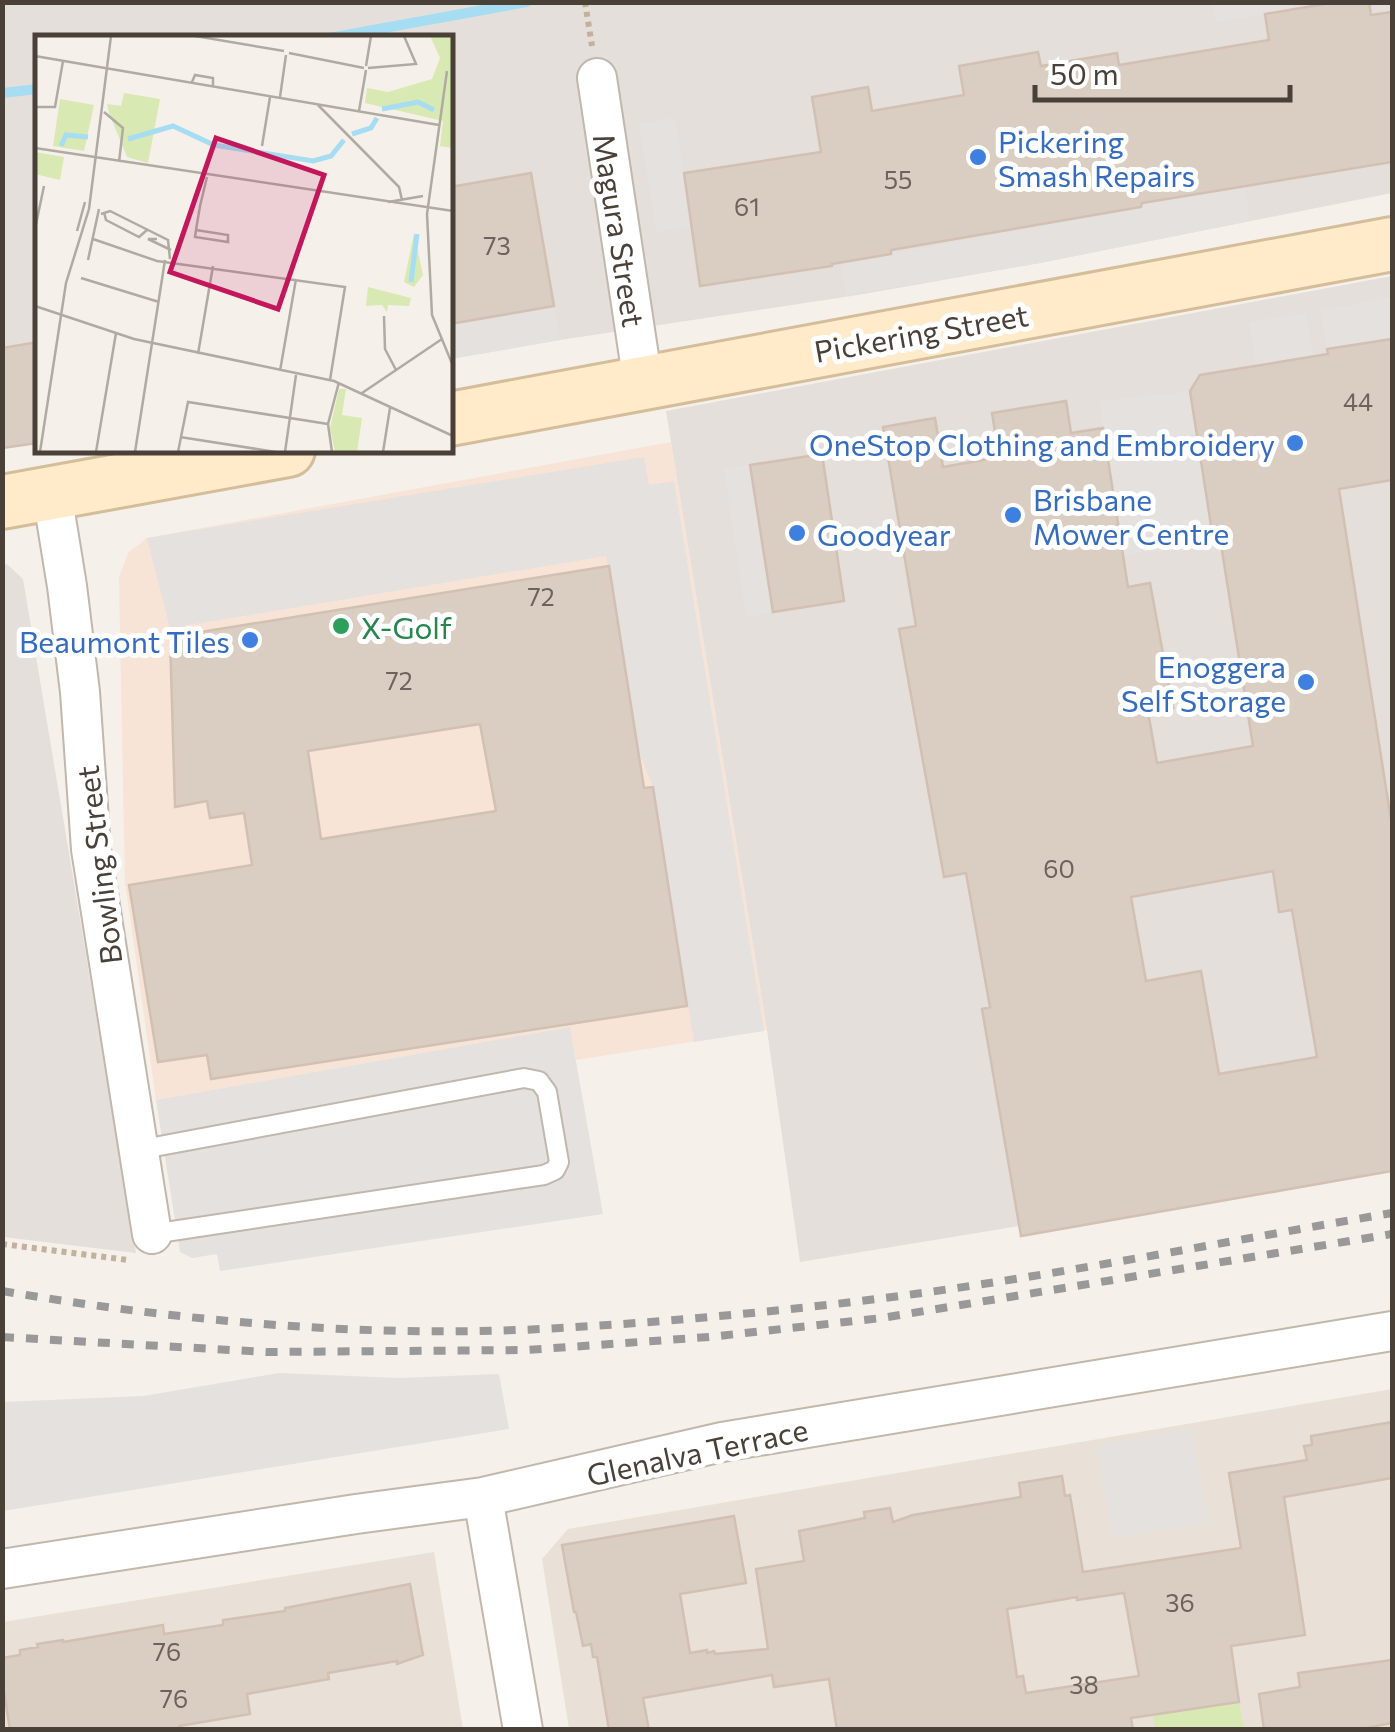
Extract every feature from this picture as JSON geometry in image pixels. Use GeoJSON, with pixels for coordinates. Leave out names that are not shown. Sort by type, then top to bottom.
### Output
{"type":"FeatureCollection","features":[{"type":"Feature","properties":{"kind":"main road","name":"Pickering Street"},"geometry":{"type":"LineString","coordinates":[[452,419],[1392,244]]}},
{"type":"Feature","properties":{"kind":"main road"},"geometry":{"type":"LineString","coordinates":[[27,498],[277,452]]}},
{"type":"Feature","properties":{"kind":"street","name":"Magura Street"},"geometry":{"type":"LineString","coordinates":[[597,78],[643,383]]}},
{"type":"Feature","properties":{"kind":"street","name":"Bowling Street"},"geometry":{"type":"LineString","coordinates":[[27,498],[68,586],[91,848],[152,1234]]}},
{"type":"Feature","properties":{"kind":"street","name":"Glenalva Terrace"},"geometry":{"type":"LineString","coordinates":[[2,1569],[484,1497],[722,1442],[1392,1331]]}},
{"type":"Feature","properties":{"kind":"street"},"geometry":{"type":"LineString","coordinates":[[484,1497],[523,1730]]}},
{"type":"Feature","properties":{"kind":"lane"},"geometry":{"type":"LineString","coordinates":[[137,1150],[524,1078],[539,1081],[547,1092],[559,1162],[555,1170],[544,1176],[152,1234]]}},
{"type":"Feature","properties":{"kind":"path"},"geometry":{"type":"LineString","coordinates":[[585,2],[590,33]]}},
{"type":"Feature","properties":{"kind":"path"},"geometry":{"type":"LineString","coordinates":[[2,1244],[156,1262],[152,1234]]}},
{"type":"Feature","properties":{"kind":"shaded area"},"geometry":{"type":"Polygon","coordinates":[[[1213,2],[1336,3],[1216,22],[1213,2]]]}},
{"type":"Feature","properties":{"kind":"shaded area"},"geometry":{"type":"Polygon","coordinates":[[[3,3],[1392,3],[1392,193],[1040,263],[452,359],[452,35],[35,35],[35,434],[3,441],[3,3]]]}},
{"type":"Feature","properties":{"kind":"shaded area"},"geometry":{"type":"Polygon","coordinates":[[[675,118],[692,226],[656,232],[639,123],[675,118]]]}},
{"type":"Feature","properties":{"kind":"shaded area"},"geometry":{"type":"Polygon","coordinates":[[[1245,186],[1250,221],[1040,263],[846,295],[840,263],[1245,186]]]}},
{"type":"Feature","properties":{"kind":"shaded area"},"geometry":{"type":"Polygon","coordinates":[[[1392,276],[1392,1171],[1021,1236],[1019,1226],[800,1262],[767,1030],[666,411],[1392,276]]]}},
{"type":"Feature","properties":{"kind":"shaded area"},"geometry":{"type":"Polygon","coordinates":[[[1392,297],[1392,339],[1327,349],[1321,310],[1392,297]]]}},
{"type":"Feature","properties":{"kind":"shaded area"},"geometry":{"type":"Polygon","coordinates":[[[554,306],[560,340],[452,359],[452,324],[554,306]]]}},
{"type":"Feature","properties":{"kind":"shaded area"},"geometry":{"type":"Polygon","coordinates":[[[1306,313],[1313,357],[1256,365],[1249,322],[1306,313]]]}},
{"type":"Feature","properties":{"kind":"shaded area"},"geometry":{"type":"Polygon","coordinates":[[[1190,391],[1213,538],[1124,556],[1099,401],[1190,391]]]}},
{"type":"Feature","properties":{"kind":"shaded area"},"geometry":{"type":"Polygon","coordinates":[[[671,442],[767,1030],[576,1060],[570,1027],[156,1100],[125,882],[119,577],[128,553],[147,538],[671,442]]]}},
{"type":"Feature","properties":{"kind":"shaded area"},"geometry":{"type":"Polygon","coordinates":[[[644,457],[649,485],[674,481],[764,1031],[694,1042],[653,787],[638,749],[606,556],[170,628],[147,538],[644,457]]]}},
{"type":"Feature","properties":{"kind":"shaded area"},"geometry":{"type":"Polygon","coordinates":[[[750,465],[773,612],[746,617],[724,469],[750,465]]]}},
{"type":"Feature","properties":{"kind":"shaded area"},"geometry":{"type":"Polygon","coordinates":[[[7,564],[23,579],[136,1253],[3,1237],[2,565],[7,564]]]}},
{"type":"Feature","properties":{"kind":"shaded area"},"geometry":{"type":"Polygon","coordinates":[[[570,1027],[603,1214],[220,1271],[217,1254],[192,1258],[180,1252],[156,1100],[570,1027]]]}},
{"type":"Feature","properties":{"kind":"shaded area"},"geometry":{"type":"Polygon","coordinates":[[[279,1373],[399,1378],[499,1374],[509,1429],[3,1511],[3,1402],[143,1396],[279,1373]]]}},
{"type":"Feature","properties":{"kind":"shaded area"},"geometry":{"type":"Polygon","coordinates":[[[1392,1389],[1392,1729],[569,1729],[542,1559],[568,1529],[1392,1389]]]}},
{"type":"Feature","properties":{"kind":"shaded area"},"geometry":{"type":"Polygon","coordinates":[[[1192,1429],[1207,1522],[1112,1538],[1097,1445],[1192,1429]]]}},
{"type":"Feature","properties":{"kind":"shaded area"},"geometry":{"type":"Polygon","coordinates":[[[434,1552],[463,1729],[3,1730],[3,1622],[434,1552]]]}},
{"type":"Feature","properties":{"kind":"green space"},"geometry":{"type":"Polygon","coordinates":[[[1239,1702],[1244,1729],[1155,1729],[1153,1715],[1239,1702]]]}},
{"type":"Feature","properties":{"kind":"building"},"geometry":{"type":"Polygon","coordinates":[[[1336,2],[1369,2],[1371,15],[1392,12],[1392,162],[1142,203],[1141,207],[891,250],[891,254],[832,266],[700,286],[684,173],[821,152],[812,97],[868,87],[872,111],[964,95],[959,66],[1038,52],[1041,66],[1117,53],[1119,65],[1269,40],[1265,14],[1336,2]]]}},
{"type":"Feature","properties":{"kind":"building"},"geometry":{"type":"Polygon","coordinates":[[[531,173],[554,306],[452,324],[452,187],[531,173]]]}},
{"type":"Feature","properties":{"kind":"building"},"geometry":{"type":"Polygon","coordinates":[[[1392,339],[1392,480],[1339,489],[1392,826],[1392,1171],[1021,1236],[982,1009],[990,1007],[966,873],[944,877],[899,629],[916,626],[883,427],[935,418],[943,467],[999,457],[992,413],[1066,401],[1071,433],[1103,428],[1128,587],[1150,583],[1173,708],[1148,712],[1157,763],[1253,746],[1220,538],[1213,538],[1190,391],[1200,375],[1328,354],[1327,349],[1392,339]],[[1273,871],[1131,897],[1146,981],[1201,971],[1219,1074],[1317,1057],[1292,910],[1279,912],[1273,871]]]}},
{"type":"Feature","properties":{"kind":"building"},"geometry":{"type":"Polygon","coordinates":[[[35,342],[35,443],[2,448],[2,348],[35,342]]]}},
{"type":"Feature","properties":{"kind":"building","name":"Goodyear"},"geometry":{"type":"Polygon","coordinates":[[[822,454],[844,601],[773,612],[750,465],[822,454]]]}},
{"type":"Feature","properties":{"kind":"building"},"geometry":{"type":"Polygon","coordinates":[[[609,566],[644,788],[653,787],[687,1006],[211,1079],[207,1055],[158,1062],[129,885],[252,865],[244,813],[210,818],[207,801],[175,807],[170,637],[609,566]],[[480,724],[308,751],[321,839],[496,811],[480,724]]]}},
{"type":"Feature","properties":{"kind":"building"},"geometry":{"type":"Polygon","coordinates":[[[1392,1422],[1392,1478],[1284,1497],[1305,1635],[1231,1646],[1239,1702],[1131,1718],[1133,1730],[837,1730],[829,1679],[774,1687],[772,1675],[643,1698],[649,1730],[609,1730],[597,1657],[593,1657],[591,1644],[583,1646],[562,1545],[734,1516],[746,1583],[680,1594],[690,1653],[768,1649],[756,1569],[804,1561],[799,1531],[865,1518],[864,1512],[890,1508],[893,1522],[913,1515],[1021,1497],[1019,1483],[1062,1476],[1065,1496],[1070,1495],[1083,1572],[1241,1548],[1229,1473],[1307,1460],[1304,1446],[1312,1445],[1311,1436],[1392,1422]],[[1124,1593],[1007,1609],[1017,1677],[1023,1676],[1026,1693],[1139,1676],[1124,1593]]]}},
{"type":"Feature","properties":{"kind":"building"},"geometry":{"type":"Polygon","coordinates":[[[410,1584],[423,1655],[397,1664],[328,1673],[329,1679],[247,1694],[250,1714],[179,1726],[179,1730],[10,1730],[2,1658],[20,1655],[20,1650],[163,1625],[164,1634],[223,1625],[223,1620],[410,1584]]]}},
{"type":"Feature","properties":{"kind":"building"},"geometry":{"type":"Polygon","coordinates":[[[1392,1660],[1392,1723],[1356,1730],[1264,1730],[1259,1694],[1300,1687],[1298,1673],[1392,1660]]]}},
{"type":"Feature","properties":{"kind":"waterway"},"geometry":{"type":"LineString","coordinates":[[346,35],[527,2]]}},
{"type":"Feature","properties":{"kind":"waterway"},"geometry":{"type":"LineString","coordinates":[[2,93],[35,89]]}},
{"type":"Feature","properties":{"kind":"railway"},"geometry":{"type":"LineString","coordinates":[[2,1291],[280,1325],[420,1331],[560,1328],[877,1299],[1071,1270],[1392,1213]]}},
{"type":"Feature","properties":{"kind":"railway"},"geometry":{"type":"LineString","coordinates":[[2,1337],[267,1352],[527,1350],[709,1337],[882,1318],[1392,1234]]}},
{"type":"Feature","properties":{"kind":"place","name":"Pickering Smash Repairs"},"geometry":{"type":"Point","coordinates":[978,157]}},
{"type":"Feature","properties":{"kind":"place","name":"OneStop Clothing and Embroidery"},"geometry":{"type":"Point","coordinates":[1295,443]}},
{"type":"Feature","properties":{"kind":"place","name":"Brisbane Mower Centre"},"geometry":{"type":"Point","coordinates":[1013,515]}},
{"type":"Feature","properties":{"kind":"place","name":"Goodyear"},"geometry":{"type":"Point","coordinates":[797,533]}},
{"type":"Feature","properties":{"kind":"place","name":"X-Golf"},"geometry":{"type":"Point","coordinates":[341,626]}},
{"type":"Feature","properties":{"kind":"place","name":"Beaumont Tiles"},"geometry":{"type":"Point","coordinates":[250,640]}},
{"type":"Feature","properties":{"kind":"place","name":"Enoggera Self Storage"},"geometry":{"type":"Point","coordinates":[1306,682]}}]}
